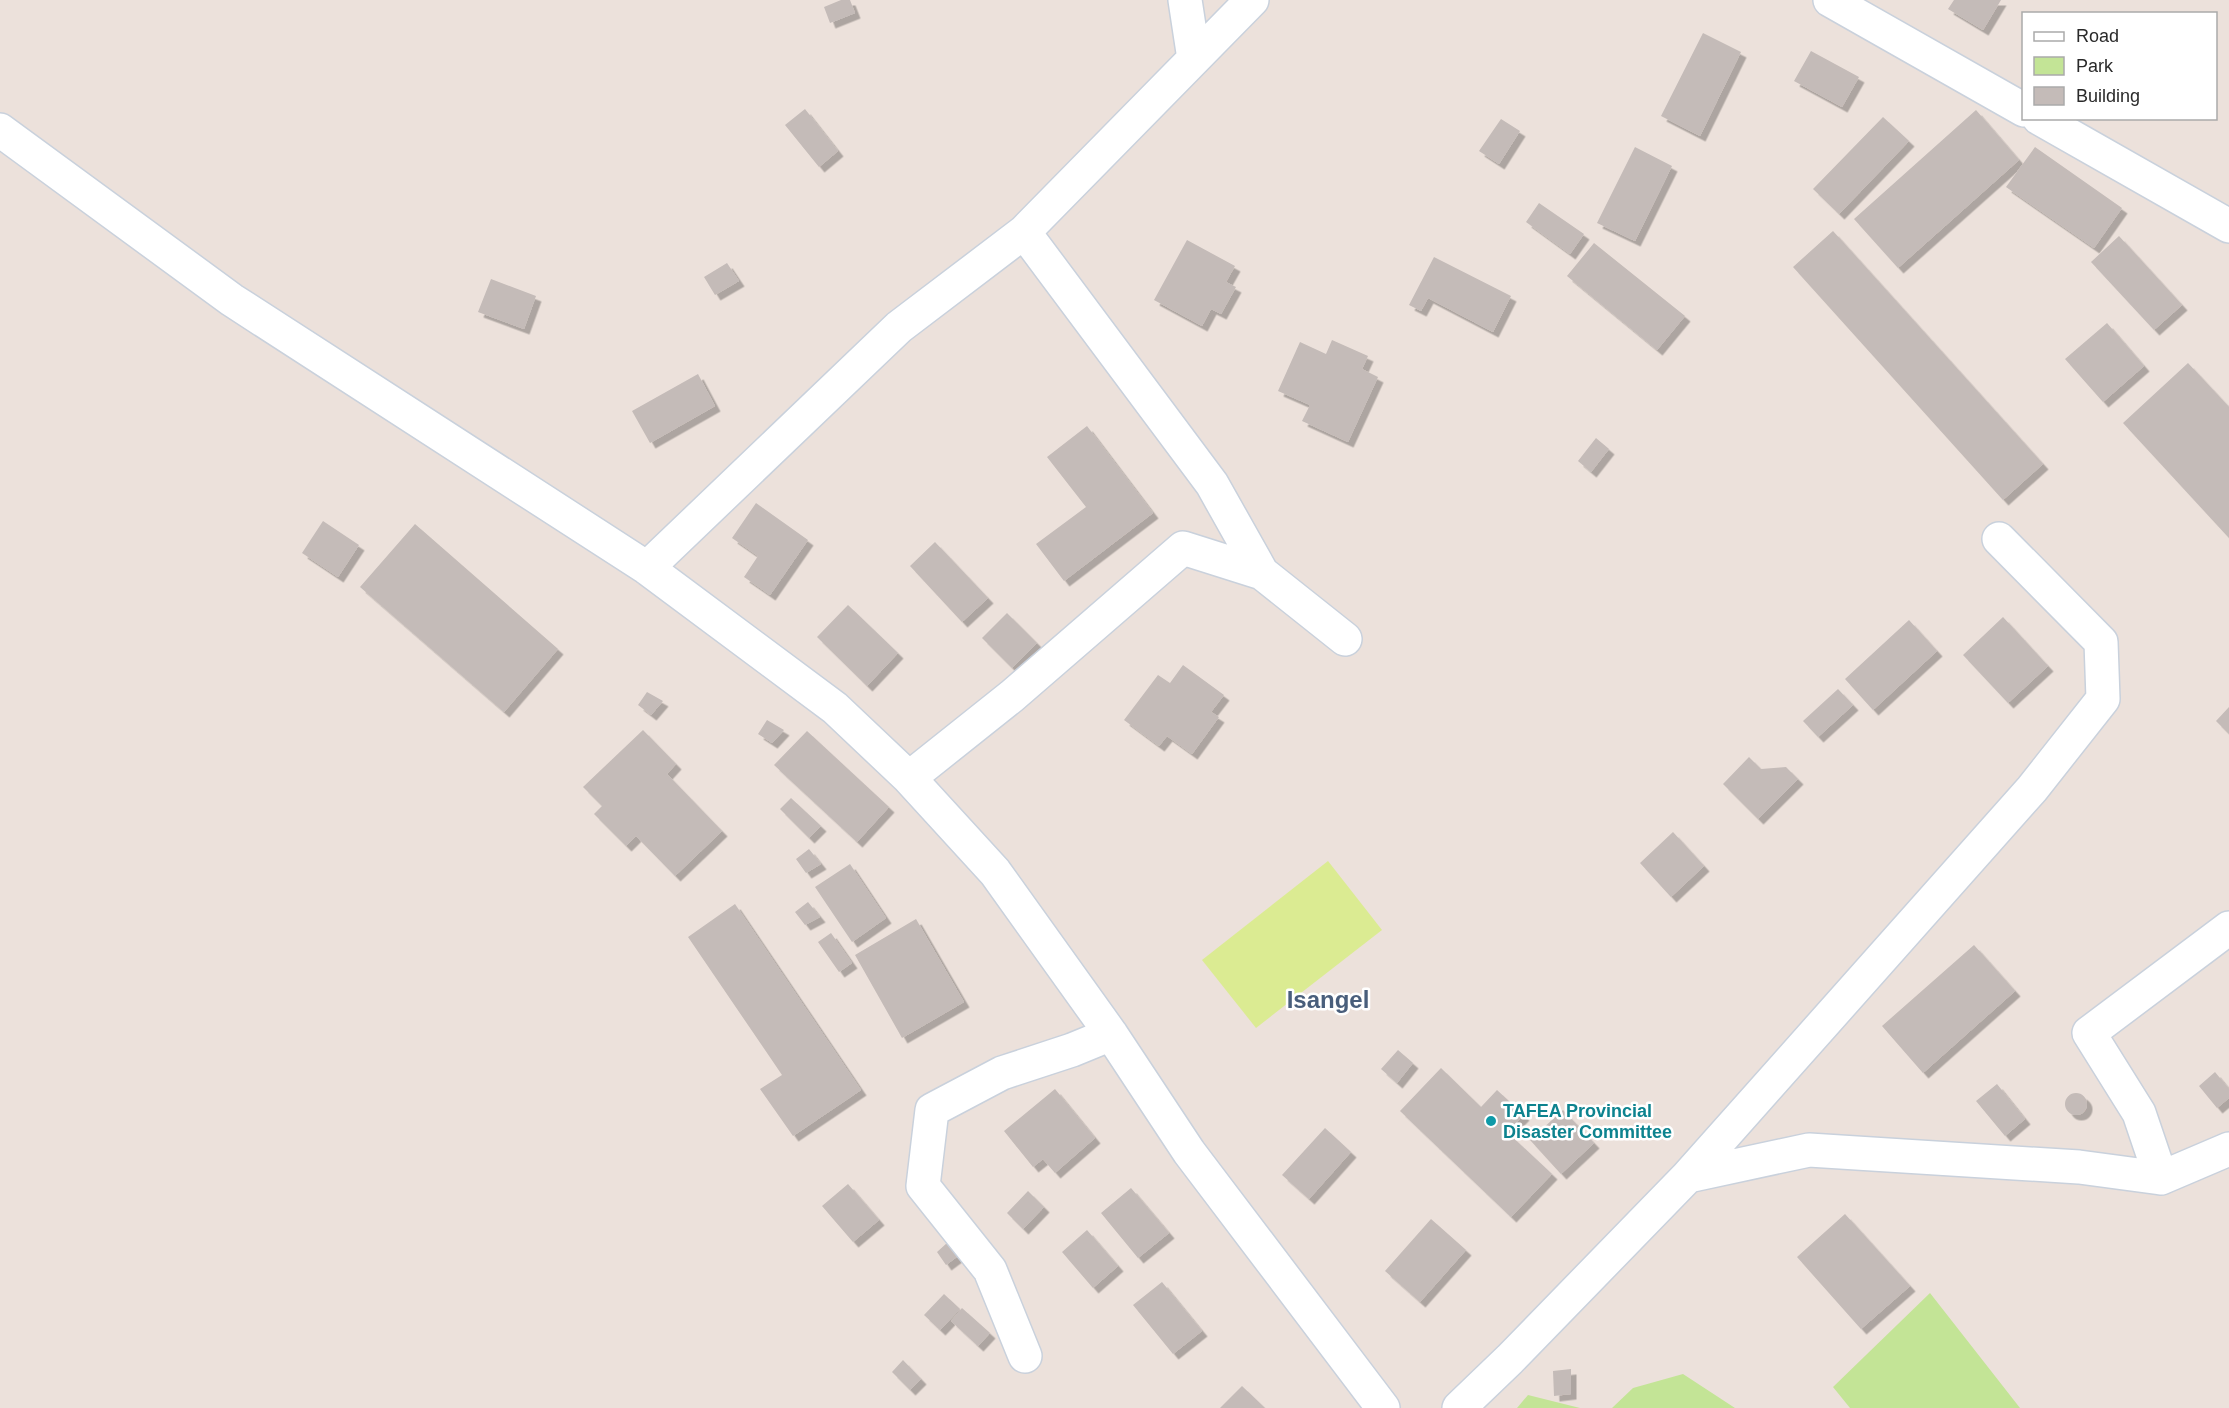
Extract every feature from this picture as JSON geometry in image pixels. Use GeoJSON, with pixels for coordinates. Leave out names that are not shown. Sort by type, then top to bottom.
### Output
{"type":"FeatureCollection","features":[{"type":"Feature","properties":{"kind":"street"},"geometry":{"type":"LineString","coordinates":[[1185,0],[1194,59]]}},
{"type":"Feature","properties":{"kind":"street"},"geometry":{"type":"LineString","coordinates":[[647,568],[899,327],[1024,232],[1252,0]]}},
{"type":"Feature","properties":{"kind":"street"},"geometry":{"type":"LineString","coordinates":[[1830,0],[2022,109]]}},
{"type":"Feature","properties":{"kind":"street"},"geometry":{"type":"LineString","coordinates":[[2043,120],[2229,226]]}},
{"type":"Feature","properties":{"kind":"street"},"geometry":{"type":"LineString","coordinates":[[0,130],[232,300],[647,568],[835,708],[909,778],[995,872],[1111,1034],[1189,1152],[1383,1408]]}},
{"type":"Feature","properties":{"kind":"street"},"geometry":{"type":"LineString","coordinates":[[1024,232],[1212,484],[1262,573]]}},
{"type":"Feature","properties":{"kind":"street"},"geometry":{"type":"LineString","coordinates":[[1459,1408],[1510,1359],[1688,1176],[2032,789],[2103,699],[2101,642],[1999,539]]}},
{"type":"Feature","properties":{"kind":"street"},"geometry":{"type":"LineString","coordinates":[[909,778],[1012,696],[1183,548],[1262,573],[1345,639]]}},
{"type":"Feature","properties":{"kind":"street"},"geometry":{"type":"LineString","coordinates":[[2161,1178],[2139,1113],[2089,1033],[2229,928]]}},
{"type":"Feature","properties":{"kind":"street"},"geometry":{"type":"LineString","coordinates":[[1025,1356],[990,1270],[922,1186],[932,1110],[1002,1073],[1072,1050],[1111,1034]]}},
{"type":"Feature","properties":{"kind":"street"},"geometry":{"type":"LineString","coordinates":[[1688,1176],[1809,1150],[2068,1166],[2161,1178],[2229,1149]]}},
{"type":"Feature","properties":{"kind":"green space"},"geometry":{"type":"Polygon","coordinates":[[[1328,861],[1382,930],[1256,1028],[1202,960],[1328,861]]]}},
{"type":"Feature","properties":{"kind":"green space"},"geometry":{"type":"Polygon","coordinates":[[[1930,1293],[2020,1408],[1850,1408],[1833,1387],[1930,1293]]]}},
{"type":"Feature","properties":{"kind":"green space"},"geometry":{"type":"Polygon","coordinates":[[[1683,1374],[1735,1408],[1612,1408],[1633,1388],[1683,1374]]]}},
{"type":"Feature","properties":{"kind":"green space"},"geometry":{"type":"Polygon","coordinates":[[[1528,1395],[1580,1408],[1517,1408],[1528,1395]]]}},
{"type":"Feature","properties":{"kind":"building"},"geometry":{"type":"Polygon","coordinates":[[[841,0],[850,0],[855,13],[830,23],[824,7],[841,0]]]}},
{"type":"Feature","properties":{"kind":"building"},"geometry":{"type":"Polygon","coordinates":[[[1954,0],[2001,0],[1983,30],[1948,9],[1954,0]]]}},
{"type":"Feature","properties":{"kind":"building"},"geometry":{"type":"Polygon","coordinates":[[[1703,33],[1741,52],[1700,136],[1661,116],[1703,33]]]}},
{"type":"Feature","properties":{"kind":"building"},"geometry":{"type":"Polygon","coordinates":[[[1811,51],[1859,77],[1842,107],[1794,81],[1811,51]]]}},
{"type":"Feature","properties":{"kind":"building"},"geometry":{"type":"Polygon","coordinates":[[[805,109],[838,151],[819,167],[785,125],[805,109]]]}},
{"type":"Feature","properties":{"kind":"building"},"geometry":{"type":"Polygon","coordinates":[[[1976,110],[2019,160],[1898,268],[1854,219],[1976,110]]]}},
{"type":"Feature","properties":{"kind":"building"},"geometry":{"type":"Polygon","coordinates":[[[1883,117],[1909,141],[1839,214],[1813,189],[1883,117]]]}},
{"type":"Feature","properties":{"kind":"building"},"geometry":{"type":"Polygon","coordinates":[[[1501,119],[1520,131],[1499,164],[1479,151],[1501,119]]]}},
{"type":"Feature","properties":{"kind":"building"},"geometry":{"type":"Polygon","coordinates":[[[1635,147],[1672,166],[1635,241],[1597,223],[1635,147]]]}},
{"type":"Feature","properties":{"kind":"building"},"geometry":{"type":"Polygon","coordinates":[[[2035,147],[2122,208],[2094,248],[2006,187],[2035,147]]]}},
{"type":"Feature","properties":{"kind":"building"},"geometry":{"type":"Polygon","coordinates":[[[1539,203],[1584,234],[1570,254],[1526,222],[1539,203]]]}},
{"type":"Feature","properties":{"kind":"building"},"geometry":{"type":"Polygon","coordinates":[[[1833,231],[2043,464],[2003,500],[1793,267],[1833,231]]]}},
{"type":"Feature","properties":{"kind":"building"},"geometry":{"type":"Polygon","coordinates":[[[2119,236],[2182,305],[2154,330],[2091,262],[2119,236]]]}},
{"type":"Feature","properties":{"kind":"building"},"geometry":{"type":"Polygon","coordinates":[[[1187,240],[1235,266],[1226,282],[1236,287],[1221,314],[1211,309],[1202,326],[1154,300],[1187,240]]]}},
{"type":"Feature","properties":{"kind":"building"},"geometry":{"type":"Polygon","coordinates":[[[1594,243],[1685,316],[1657,350],[1567,276],[1594,243]]]}},
{"type":"Feature","properties":{"kind":"building"},"geometry":{"type":"Polygon","coordinates":[[[1434,257],[1511,296],[1493,332],[1428,298],[1421,311],[1409,305],[1434,257]]]}},
{"type":"Feature","properties":{"kind":"building"},"geometry":{"type":"Polygon","coordinates":[[[727,263],[739,281],[715,295],[704,277],[727,263]]]}},
{"type":"Feature","properties":{"kind":"building"},"geometry":{"type":"Polygon","coordinates":[[[491,279],[536,296],[524,329],[478,312],[491,279]]]}},
{"type":"Feature","properties":{"kind":"building"},"geometry":{"type":"Polygon","coordinates":[[[2107,323],[2144,366],[2103,402],[2065,359],[2107,323]]]}},
{"type":"Feature","properties":{"kind":"building"},"geometry":{"type":"Polygon","coordinates":[[[1332,340],[1368,356],[1362,369],[1378,377],[1348,442],[1302,421],[1310,405],[1278,391],[1300,342],[1326,354],[1332,340]]]}},
{"type":"Feature","properties":{"kind":"building"},"geometry":{"type":"Polygon","coordinates":[[[2188,363],[2229,407],[2229,538],[2123,423],[2188,363]]]}},
{"type":"Feature","properties":{"kind":"building"},"geometry":{"type":"Polygon","coordinates":[[[698,374],[715,406],[650,443],[632,411],[698,374]]]}},
{"type":"Feature","properties":{"kind":"building"},"geometry":{"type":"Polygon","coordinates":[[[1087,426],[1153,513],[1064,581],[1036,544],[1086,507],[1047,457],[1087,426]]]}},
{"type":"Feature","properties":{"kind":"building"},"geometry":{"type":"Polygon","coordinates":[[[1596,438],[1609,449],[1591,472],[1578,461],[1596,438]]]}},
{"type":"Feature","properties":{"kind":"building"},"geometry":{"type":"Polygon","coordinates":[[[756,503],[808,540],[770,595],[744,577],[758,556],[732,538],[756,503]]]}},
{"type":"Feature","properties":{"kind":"building"},"geometry":{"type":"Polygon","coordinates":[[[323,521],[359,545],[338,577],[302,553],[323,521]]]}},
{"type":"Feature","properties":{"kind":"building"},"geometry":{"type":"Polygon","coordinates":[[[415,524],[558,649],[504,712],[360,587],[415,524]]]}},
{"type":"Feature","properties":{"kind":"building"},"geometry":{"type":"Polygon","coordinates":[[[935,542],[988,598],[962,622],[910,566],[935,542]]]}},
{"type":"Feature","properties":{"kind":"building"},"geometry":{"type":"Polygon","coordinates":[[[848,605],[898,653],[867,686],[817,637],[848,605]]]}},
{"type":"Feature","properties":{"kind":"building"},"geometry":{"type":"Polygon","coordinates":[[[1007,613],[1037,643],[1012,668],[982,638],[1007,613]]]}},
{"type":"Feature","properties":{"kind":"building"},"geometry":{"type":"Polygon","coordinates":[[[2003,617],[2048,666],[2008,703],[1963,655],[2003,617]]]}},
{"type":"Feature","properties":{"kind":"building"},"geometry":{"type":"Polygon","coordinates":[[[1909,620],[1937,651],[1873,710],[1845,679],[1909,620]]]}},
{"type":"Feature","properties":{"kind":"building"},"geometry":{"type":"Polygon","coordinates":[[[1183,665],[1224,695],[1211,712],[1219,717],[1192,754],[1167,736],[1159,746],[1124,720],[1158,675],[1170,683],[1183,665]]]}},
{"type":"Feature","properties":{"kind":"building"},"geometry":{"type":"Polygon","coordinates":[[[1838,689],[1853,705],[1818,737],[1803,721],[1838,689]]]}},
{"type":"Feature","properties":{"kind":"building"},"geometry":{"type":"Polygon","coordinates":[[[647,692],[663,701],[651,715],[638,705],[647,692]]]}},
{"type":"Feature","properties":{"kind":"building"},"geometry":{"type":"Polygon","coordinates":[[[2229,707],[2229,734],[2216,721],[2229,707]]]}},
{"type":"Feature","properties":{"kind":"building"},"geometry":{"type":"Polygon","coordinates":[[[767,720],[784,730],[772,743],[758,734],[767,720]]]}},
{"type":"Feature","properties":{"kind":"building"},"geometry":{"type":"Polygon","coordinates":[[[643,730],[676,764],[667,774],[722,831],[675,876],[636,836],[626,846],[594,814],[602,806],[583,787],[643,730]]]}},
{"type":"Feature","properties":{"kind":"building"},"geometry":{"type":"Polygon","coordinates":[[[807,731],[889,807],[857,842],[774,765],[807,731]]]}},
{"type":"Feature","properties":{"kind":"building"},"geometry":{"type":"Polygon","coordinates":[[[1749,757],[1761,769],[1786,767],[1798,779],[1758,819],[1723,784],[1749,757]]]}},
{"type":"Feature","properties":{"kind":"building"},"geometry":{"type":"Polygon","coordinates":[[[791,798],[821,826],[809,838],[780,809],[791,798]]]}},
{"type":"Feature","properties":{"kind":"building"},"geometry":{"type":"Polygon","coordinates":[[[1673,832],[1704,866],[1671,897],[1640,863],[1673,832]]]}},
{"type":"Feature","properties":{"kind":"building"},"geometry":{"type":"Polygon","coordinates":[[[809,849],[821,864],[806,873],[796,859],[809,849]]]}},
{"type":"Feature","properties":{"kind":"building"},"geometry":{"type":"Polygon","coordinates":[[[850,864],[886,918],[852,942],[815,887],[850,864]]]}},
{"type":"Feature","properties":{"kind":"building"},"geometry":{"type":"Polygon","coordinates":[[[808,902],[820,917],[805,925],[795,912],[808,902]]]}},
{"type":"Feature","properties":{"kind":"building"},"geometry":{"type":"Polygon","coordinates":[[[735,904],[861,1090],[793,1136],[760,1089],[782,1075],[688,937],[735,904]]]}},
{"type":"Feature","properties":{"kind":"building"},"geometry":{"type":"Polygon","coordinates":[[[916,919],[964,1002],[902,1038],[855,955],[916,919]]]}},
{"type":"Feature","properties":{"kind":"building"},"geometry":{"type":"Polygon","coordinates":[[[831,933],[852,963],[839,972],[818,942],[831,933]]]}},
{"type":"Feature","properties":{"kind":"building"},"geometry":{"type":"Polygon","coordinates":[[[1974,945],[2015,991],[1923,1073],[1882,1026],[1974,945]]]}},
{"type":"Feature","properties":{"kind":"building"},"geometry":{"type":"Polygon","coordinates":[[[1398,1050],[1413,1063],[1397,1083],[1381,1069],[1398,1050]]]}},
{"type":"Feature","properties":{"kind":"building"},"geometry":{"type":"Polygon","coordinates":[[[1441,1068],[1481,1107],[1497,1090],[1524,1115],[1507,1132],[1552,1174],[1511,1217],[1400,1111],[1441,1068]]]}},
{"type":"Feature","properties":{"kind":"building"},"geometry":{"type":"Polygon","coordinates":[[[2215,1072],[2229,1089],[2229,1098],[2217,1108],[2199,1086],[2215,1072]]]}},
{"type":"Feature","properties":{"kind":"building"},"geometry":{"type":"Polygon","coordinates":[[[1997,1084],[2025,1119],[2005,1136],[1976,1101],[1997,1084]]]}},
{"type":"Feature","properties":{"kind":"building"},"geometry":{"type":"Polygon","coordinates":[[[1055,1089],[1095,1138],[1055,1173],[1043,1159],[1033,1167],[1004,1131],[1055,1089]]]}},
{"type":"Feature","properties":{"kind":"building"},"geometry":{"type":"Polygon","coordinates":[[[2076,1093],[2084,1096],[2087,1104],[2084,1112],[2076,1115],[2068,1112],[2065,1104],[2068,1096],[2076,1093]]]}},
{"type":"Feature","properties":{"kind":"building"},"geometry":{"type":"Polygon","coordinates":[[[1563,1110],[1594,1143],[1561,1174],[1530,1140],[1563,1110]]]}},
{"type":"Feature","properties":{"kind":"building"},"geometry":{"type":"Polygon","coordinates":[[[1325,1128],[1351,1152],[1309,1199],[1282,1175],[1325,1128]]]}},
{"type":"Feature","properties":{"kind":"building"},"geometry":{"type":"Polygon","coordinates":[[[848,1184],[879,1220],[853,1242],[822,1206],[848,1184]]]}},
{"type":"Feature","properties":{"kind":"building"},"geometry":{"type":"Polygon","coordinates":[[[1131,1188],[1169,1233],[1138,1258],[1101,1213],[1131,1188]]]}},
{"type":"Feature","properties":{"kind":"building"},"geometry":{"type":"Polygon","coordinates":[[[1028,1191],[1044,1207],[1023,1229],[1007,1213],[1028,1191]]]}},
{"type":"Feature","properties":{"kind":"building"},"geometry":{"type":"Polygon","coordinates":[[[1845,1214],[1910,1286],[1861,1329],[1797,1257],[1845,1214]]]}},
{"type":"Feature","properties":{"kind":"building"},"geometry":{"type":"Polygon","coordinates":[[[1431,1219],[1466,1250],[1420,1302],[1385,1271],[1431,1219]]]}},
{"type":"Feature","properties":{"kind":"building"},"geometry":{"type":"Polygon","coordinates":[[[1087,1230],[1118,1266],[1093,1288],[1062,1252],[1087,1230]]]}},
{"type":"Feature","properties":{"kind":"building"},"geometry":{"type":"Polygon","coordinates":[[[947,1243],[958,1256],[946,1265],[937,1252],[947,1243]]]}},
{"type":"Feature","properties":{"kind":"building"},"geometry":{"type":"Polygon","coordinates":[[[1162,1282],[1202,1331],[1173,1354],[1133,1305],[1162,1282]]]}},
{"type":"Feature","properties":{"kind":"building"},"geometry":{"type":"Polygon","coordinates":[[[944,1294],[960,1309],[940,1330],[924,1315],[944,1294]]]}},
{"type":"Feature","properties":{"kind":"building"},"geometry":{"type":"Polygon","coordinates":[[[962,1308],[990,1333],[978,1346],[951,1321],[962,1308]]]}},
{"type":"Feature","properties":{"kind":"building"},"geometry":{"type":"Polygon","coordinates":[[[903,1360],[921,1379],[910,1390],[892,1372],[903,1360]]]}},
{"type":"Feature","properties":{"kind":"building"},"geometry":{"type":"Polygon","coordinates":[[[1571,1369],[1571,1394],[1554,1396],[1553,1371],[1571,1369]]]}},
{"type":"Feature","properties":{"kind":"building"},"geometry":{"type":"Polygon","coordinates":[[[1242,1386],[1265,1408],[1220,1408],[1242,1386]]]}},
{"type":"Feature","properties":{"kind":"place","name":"TAFEA Provincial Disaster Committee"},"geometry":{"type":"Point","coordinates":[1491,1121]}},
{"type":"Feature","properties":{"kind":"district","name":"Isangel"},"geometry":{"type":"Point","coordinates":[1328,999]}}]}
